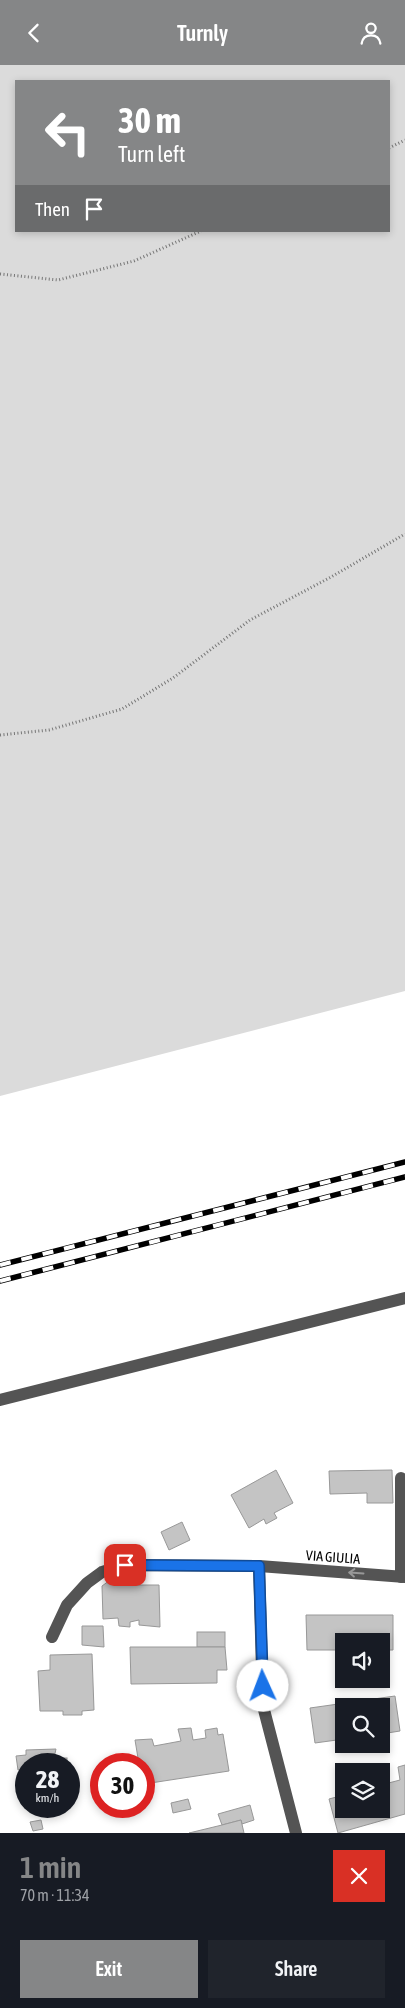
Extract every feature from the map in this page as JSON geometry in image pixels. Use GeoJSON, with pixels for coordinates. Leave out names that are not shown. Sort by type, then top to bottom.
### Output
{"type":"FeatureCollection","features":[{"type":"Feature","properties":{"kind":"street"},"geometry":{"type":"LineString","coordinates":[[0,1400],[405,1298]]}},
{"type":"Feature","properties":{"kind":"street"},"geometry":{"type":"LineString","coordinates":[[401,1477],[403,1577]]}},
{"type":"Feature","properties":{"kind":"street","name":"VIA GIULIA"},"geometry":{"type":"LineString","coordinates":[[52,1637],[67,1605],[87,1583],[102,1572],[125,1565],[259,1566],[403,1577]]}},
{"type":"Feature","properties":{"kind":"street"},"geometry":{"type":"LineString","coordinates":[[259,1566],[263,1706],[296,1833]]}},
{"type":"Feature","properties":{"kind":"path"},"geometry":{"type":"LineString","coordinates":[[390,148],[405,140]]}},
{"type":"Feature","properties":{"kind":"path"},"geometry":{"type":"LineString","coordinates":[[0,274],[58,280],[134,261],[199,232]]}},
{"type":"Feature","properties":{"kind":"path"},"geometry":{"type":"LineString","coordinates":[[0,735],[49,730],[122,709],[173,678],[250,620],[331,577],[405,534]]}},
{"type":"Feature","properties":{"kind":"shaded area"},"geometry":{"type":"Polygon","coordinates":[[[0,65],[405,65],[405,991],[0,1096],[0,65]]]}},
{"type":"Feature","properties":{"kind":"building"},"geometry":{"type":"Polygon","coordinates":[[[276,1470],[293,1503],[274,1513],[277,1518],[266,1524],[264,1519],[249,1528],[231,1495],[276,1470]]]}},
{"type":"Feature","properties":{"kind":"building"},"geometry":{"type":"Polygon","coordinates":[[[392,1470],[393,1503],[367,1503],[367,1493],[330,1494],[329,1471],[392,1470]]]}},
{"type":"Feature","properties":{"kind":"building"},"geometry":{"type":"Polygon","coordinates":[[[182,1522],[190,1540],[169,1550],[161,1532],[182,1522]]]}},
{"type":"Feature","properties":{"kind":"building"},"geometry":{"type":"Polygon","coordinates":[[[113,1578],[124,1578],[124,1585],[159,1585],[160,1627],[139,1625],[139,1620],[130,1622],[130,1627],[119,1626],[118,1618],[103,1619],[102,1586],[113,1578]]]}},
{"type":"Feature","properties":{"kind":"building"},"geometry":{"type":"Polygon","coordinates":[[[306,1615],[393,1615],[393,1650],[390,1650],[390,1633],[335,1633],[335,1650],[307,1650],[306,1615]]]}},
{"type":"Feature","properties":{"kind":"building"},"geometry":{"type":"Polygon","coordinates":[[[82,1626],[103,1626],[104,1647],[82,1645],[82,1626]]]}},
{"type":"Feature","properties":{"kind":"building"},"geometry":{"type":"Polygon","coordinates":[[[197,1632],[225,1632],[225,1647],[197,1647],[197,1632]]]}},
{"type":"Feature","properties":{"kind":"building"},"geometry":{"type":"Polygon","coordinates":[[[130,1647],[225,1647],[227,1670],[217,1670],[217,1683],[131,1684],[130,1647]]]}},
{"type":"Feature","properties":{"kind":"building"},"geometry":{"type":"Polygon","coordinates":[[[92,1654],[94,1710],[82,1711],[82,1715],[63,1715],[63,1711],[40,1711],[38,1671],[50,1670],[50,1655],[92,1654]]]}},
{"type":"Feature","properties":{"kind":"building"},"geometry":{"type":"Polygon","coordinates":[[[395,1696],[400,1731],[390,1733],[390,1698],[381,1698],[395,1696]]]}},
{"type":"Feature","properties":{"kind":"building"},"geometry":{"type":"Polygon","coordinates":[[[335,1704],[335,1740],[315,1743],[310,1708],[335,1704]]]}},
{"type":"Feature","properties":{"kind":"building"},"geometry":{"type":"Polygon","coordinates":[[[191,1728],[193,1740],[206,1738],[205,1730],[217,1728],[218,1735],[223,1734],[229,1771],[155,1782],[155,1753],[137,1753],[135,1740],[152,1739],[154,1746],[181,1741],[178,1729],[191,1728]]]}},
{"type":"Feature","properties":{"kind":"building"},"geometry":{"type":"Polygon","coordinates":[[[56,1749],[55,1753],[26,1753],[26,1750],[56,1749]]]}},
{"type":"Feature","properties":{"kind":"building"},"geometry":{"type":"Polygon","coordinates":[[[405,1765],[405,1814],[338,1833],[329,1799],[335,1797],[335,1818],[390,1818],[390,1783],[400,1780],[398,1767],[405,1765]]]}},
{"type":"Feature","properties":{"kind":"building"},"geometry":{"type":"Polygon","coordinates":[[[188,1799],[191,1809],[173,1813],[171,1803],[188,1799]]]}},
{"type":"Feature","properties":{"kind":"building"},"geometry":{"type":"Polygon","coordinates":[[[250,1805],[254,1820],[242,1824],[241,1820],[222,1825],[218,1814],[250,1805]]]}},
{"type":"Feature","properties":{"kind":"building"},"geometry":{"type":"Polygon","coordinates":[[[41,1820],[43,1829],[33,1831],[30,1822],[41,1820]]]}},
{"type":"Feature","properties":{"kind":"building"},"geometry":{"type":"Polygon","coordinates":[[[241,1820],[244,1833],[189,1833],[222,1825],[241,1820]]]}},
{"type":"Feature","properties":{"kind":"railway"},"geometry":{"type":"LineString","coordinates":[[0,1265],[405,1162]]}},
{"type":"Feature","properties":{"kind":"railway"},"geometry":{"type":"LineString","coordinates":[[0,1281],[405,1177]]}},
{"type":"Feature","properties":{"kind":"route"},"geometry":{"type":"LineString","coordinates":[[125,1565],[259,1566],[263,1686]]}}]}
